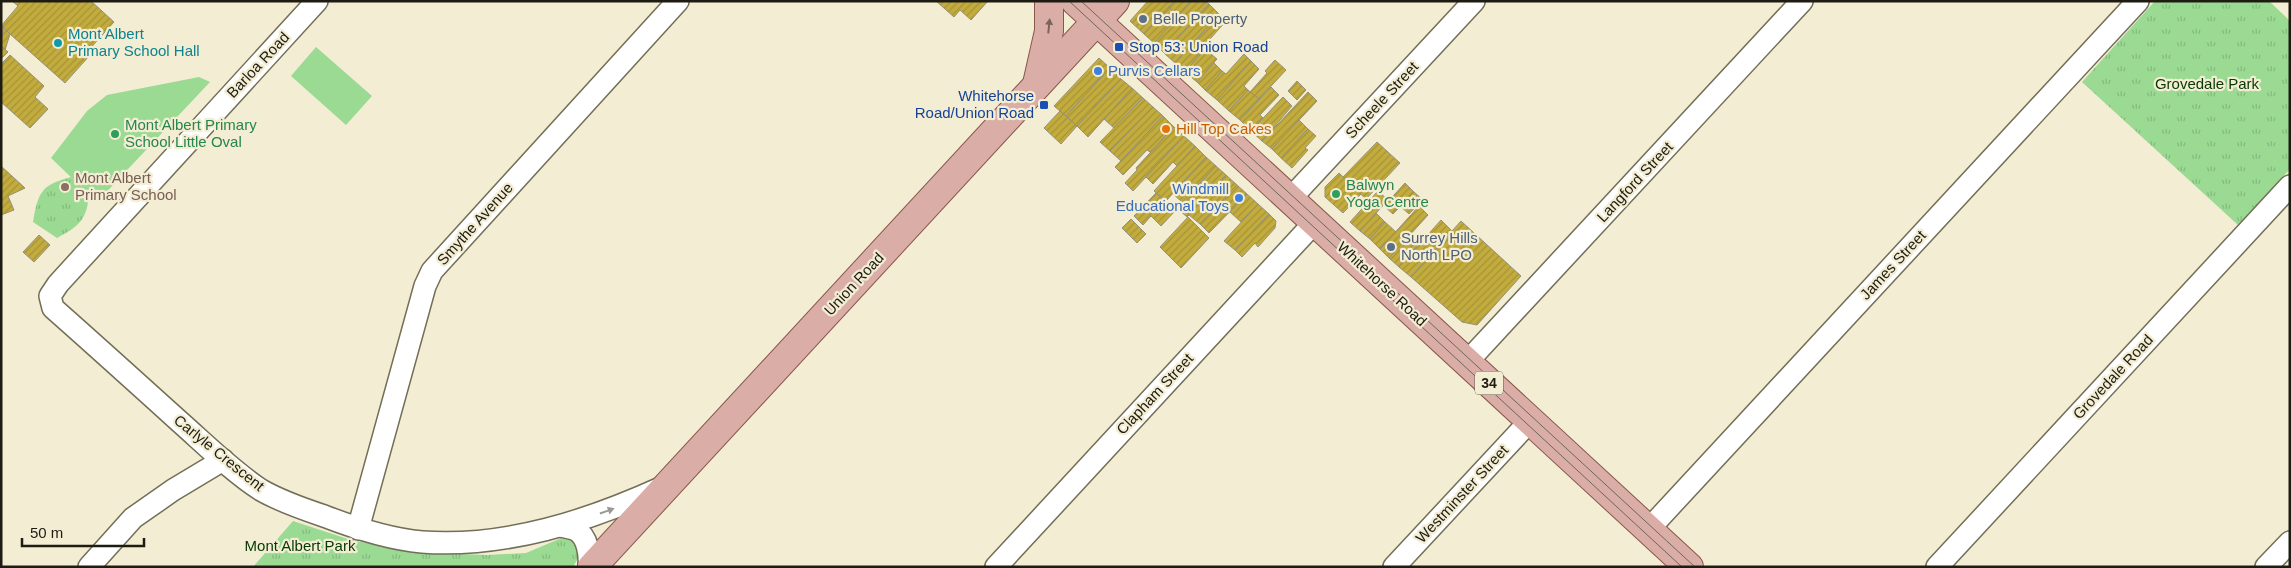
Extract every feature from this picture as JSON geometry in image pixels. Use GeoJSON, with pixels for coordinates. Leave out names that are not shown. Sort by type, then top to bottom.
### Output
{"type":"FeatureCollection","features":[{"type":"Feature","properties":{"kind":"main road"},"geometry":{"type":"LineString","coordinates":[[1037,85],[1048,30],[1049,1]]}},
{"type":"Feature","properties":{"kind":"main road","name":"Whitehorse Road"},"geometry":{"type":"LineString","coordinates":[[1075,1],[1689,567]]}},
{"type":"Feature","properties":{"kind":"main road","name":"Union Road"},"geometry":{"type":"LineString","coordinates":[[590,567],[672,483],[1115,1]]}},
{"type":"Feature","properties":{"kind":"street","name":"Barloa Road"},"geometry":{"type":"LineString","coordinates":[[58,284],[317,1]]}},
{"type":"Feature","properties":{"kind":"street","name":"Smythe Avenue"},"geometry":{"type":"LineString","coordinates":[[358,529],[425,286],[432,271],[678,1]]}},
{"type":"Feature","properties":{"kind":"street","name":"Scheele Street"},"geometry":{"type":"LineString","coordinates":[[1290,199],[1474,1]]}},
{"type":"Feature","properties":{"kind":"street","name":"Langford Street"},"geometry":{"type":"LineString","coordinates":[[1467,362],[1802,1]]}},
{"type":"Feature","properties":{"kind":"street","name":"James Street"},"geometry":{"type":"LineString","coordinates":[[1648,530],[2138,1]]}},
{"type":"Feature","properties":{"kind":"street","name":"Grovedale Road"},"geometry":{"type":"LineString","coordinates":[[1937,567],[2290,186]]}},
{"type":"Feature","properties":{"kind":"street","name":"Clapham Street"},"geometry":{"type":"LineString","coordinates":[[996,567],[1315,222]]}},
{"type":"Feature","properties":{"kind":"street","name":"Carlyle Crescent"},"geometry":{"type":"LineString","coordinates":[[58,284],[50,296],[53,308],[223,460],[261,490],[358,529],[422,542],[484,542],[560,526],[616,508],[672,483]]}},
{"type":"Feature","properties":{"kind":"street","name":"Westminster Street"},"geometry":{"type":"LineString","coordinates":[[1394,567],[1530,421]]}},
{"type":"Feature","properties":{"kind":"street"},"geometry":{"type":"LineString","coordinates":[[89,567],[133,518],[173,490],[223,460]]}},
{"type":"Feature","properties":{"kind":"street"},"geometry":{"type":"LineString","coordinates":[[560,526],[577,530],[585,540],[590,557],[590,567]]}},
{"type":"Feature","properties":{"kind":"street"},"geometry":{"type":"LineString","coordinates":[[2266,567],[2290,542]]}},
{"type":"Feature","properties":{"kind":"green space","name":"Grovedale Park"},"geometry":{"type":"Polygon","coordinates":[[[2155,1],[2269,1],[2290,21],[2290,169],[2238,225],[2082,82],[2155,1]]]}},
{"type":"Feature","properties":{"kind":"green space"},"geometry":{"type":"Polygon","coordinates":[[[316,47],[372,96],[346,125],[291,76],[316,47]]]}},
{"type":"Feature","properties":{"kind":"green space","name":"Mont Albert Primary School Little Oval"},"geometry":{"type":"Polygon","coordinates":[[[199,77],[210,82],[97,202],[51,158],[87,111],[107,95],[199,77]]]}},
{"type":"Feature","properties":{"kind":"green space"},"geometry":{"type":"Polygon","coordinates":[[[71,177],[89,194],[88,203],[84,216],[76,226],[57,238],[33,222],[35,211],[43,191],[54,183],[71,177]]]}},
{"type":"Feature","properties":{"kind":"green space","name":"Mont Albert Park"},"geometry":{"type":"Polygon","coordinates":[[[293,521],[351,540],[414,552],[487,555],[526,553],[566,536],[584,548],[573,567],[253,567],[293,521]]]}},
{"type":"Feature","properties":{"kind":"building","name":"Mont Albert Primary School Hall"},"geometry":{"type":"Polygon","coordinates":[[[12,1],[91,1],[114,22],[87,52],[90,55],[65,83],[1,26],[18,6],[12,1]]]}},
{"type":"Feature","properties":{"kind":"building"},"geometry":{"type":"Polygon","coordinates":[[[936,1],[988,1],[971,20],[960,10],[954,17],[936,1]]]}},
{"type":"Feature","properties":{"kind":"building"},"geometry":{"type":"Polygon","coordinates":[[[1148,1],[1174,1],[1144,34],[1130,21],[1148,1]]]}},
{"type":"Feature","properties":{"kind":"building"},"geometry":{"type":"Polygon","coordinates":[[[1174,1],[1192,1],[1178,16],[1169,7],[1174,1]]]}},
{"type":"Feature","properties":{"kind":"building"},"geometry":{"type":"Polygon","coordinates":[[[1192,1],[1205,1],[1209,4],[1164,53],[1154,43],[1192,1]]]}},
{"type":"Feature","properties":{"kind":"building"},"geometry":{"type":"Polygon","coordinates":[[[1209,4],[1219,14],[1175,63],[1164,53],[1209,4]]]}},
{"type":"Feature","properties":{"kind":"building"},"geometry":{"type":"Polygon","coordinates":[[[1169,7],[1178,16],[1154,43],[1144,34],[1169,7]]]}},
{"type":"Feature","properties":{"kind":"building"},"geometry":{"type":"Polygon","coordinates":[[[1219,14],[1226,21],[1203,47],[1205,49],[1185,72],[1175,63],[1219,14]]]}},
{"type":"Feature","properties":{"kind":"building"},"geometry":{"type":"Polygon","coordinates":[[[3,27],[10,34],[5,50],[1,46],[3,27]]]}},
{"type":"Feature","properties":{"kind":"building"},"geometry":{"type":"Polygon","coordinates":[[[1,46],[8,52],[1,59],[1,46]]]}},
{"type":"Feature","properties":{"kind":"building"},"geometry":{"type":"Polygon","coordinates":[[[1205,49],[1217,59],[1197,82],[1185,72],[1205,49]]]}},
{"type":"Feature","properties":{"kind":"building"},"geometry":{"type":"Polygon","coordinates":[[[1244,54],[1251,61],[1217,100],[1205,90],[1222,71],[1226,74],[1244,54]]]}},
{"type":"Feature","properties":{"kind":"building"},"geometry":{"type":"Polygon","coordinates":[[[10,55],[44,86],[35,97],[48,109],[30,128],[1,102],[1,64],[10,55]]]}},
{"type":"Feature","properties":{"kind":"building"},"geometry":{"type":"Polygon","coordinates":[[[1099,58],[1110,68],[1066,116],[1054,106],[1099,58]]]}},
{"type":"Feature","properties":{"kind":"building"},"geometry":{"type":"Polygon","coordinates":[[[1275,60],[1286,70],[1259,99],[1250,92],[1267,73],[1265,71],[1275,60]]]}},
{"type":"Feature","properties":{"kind":"building"},"geometry":{"type":"Polygon","coordinates":[[[1251,61],[1259,69],[1244,86],[1248,90],[1229,111],[1217,100],[1251,61]]]}},
{"type":"Feature","properties":{"kind":"building"},"geometry":{"type":"Polygon","coordinates":[[[1214,63],[1222,71],[1205,90],[1197,82],[1214,63]]]}},
{"type":"Feature","properties":{"kind":"building"},"geometry":{"type":"Polygon","coordinates":[[[1110,68],[1121,79],[1077,126],[1066,116],[1110,68]]]}},
{"type":"Feature","properties":{"kind":"building"},"geometry":{"type":"Polygon","coordinates":[[[1121,79],[1132,88],[1088,137],[1077,126],[1121,79]]]}},
{"type":"Feature","properties":{"kind":"building"},"geometry":{"type":"Polygon","coordinates":[[[1297,81],[1306,90],[1297,100],[1288,91],[1297,81]]]}},
{"type":"Feature","properties":{"kind":"building"},"geometry":{"type":"Polygon","coordinates":[[[1271,87],[1279,95],[1260,115],[1263,118],[1251,131],[1240,120],[1271,87]]]}},
{"type":"Feature","properties":{"kind":"building"},"geometry":{"type":"Polygon","coordinates":[[[1132,88],[1143,98],[1114,128],[1104,119],[1132,88]]]}},
{"type":"Feature","properties":{"kind":"building"},"geometry":{"type":"Polygon","coordinates":[[[1248,90],[1259,99],[1240,120],[1229,111],[1248,90]]]}},
{"type":"Feature","properties":{"kind":"building"},"geometry":{"type":"Polygon","coordinates":[[[1308,92],[1317,101],[1272,149],[1262,141],[1308,92]]]}},
{"type":"Feature","properties":{"kind":"building"},"geometry":{"type":"Polygon","coordinates":[[[1283,97],[1292,106],[1262,141],[1251,131],[1283,97]]]}},
{"type":"Feature","properties":{"kind":"building"},"geometry":{"type":"Polygon","coordinates":[[[1143,98],[1153,107],[1110,151],[1100,142],[1143,98]]]}},
{"type":"Feature","properties":{"kind":"building"},"geometry":{"type":"Polygon","coordinates":[[[1153,107],[1163,116],[1121,161],[1110,151],[1153,107]]]}},
{"type":"Feature","properties":{"kind":"building"},"geometry":{"type":"Polygon","coordinates":[[[1060,111],[1077,126],[1061,144],[1044,128],[1060,111]]]}},
{"type":"Feature","properties":{"kind":"building"},"geometry":{"type":"Polygon","coordinates":[[[1163,116],[1174,127],[1150,152],[1147,150],[1123,175],[1115,167],[1163,116]]]}},
{"type":"Feature","properties":{"kind":"building"},"geometry":{"type":"Polygon","coordinates":[[[1299,120],[1308,129],[1281,158],[1272,149],[1299,120]]]}},
{"type":"Feature","properties":{"kind":"building"},"geometry":{"type":"Polygon","coordinates":[[[1174,127],[1184,136],[1133,191],[1125,183],[1137,170],[1136,168],[1174,127]]]}},
{"type":"Feature","properties":{"kind":"building"},"geometry":{"type":"Polygon","coordinates":[[[1308,129],[1316,136],[1305,148],[1308,150],[1292,168],[1281,158],[1308,129]]]}},
{"type":"Feature","properties":{"kind":"building"},"geometry":{"type":"Polygon","coordinates":[[[1184,136],[1195,146],[1177,166],[1173,162],[1153,184],[1146,177],[1184,136]]]}},
{"type":"Feature","properties":{"kind":"building"},"geometry":{"type":"Polygon","coordinates":[[[1377,142],[1400,163],[1366,199],[1343,177],[1377,142]]]}},
{"type":"Feature","properties":{"kind":"building"},"geometry":{"type":"Polygon","coordinates":[[[1195,146],[1206,157],[1166,201],[1154,191],[1195,146]]]}},
{"type":"Feature","properties":{"kind":"building"},"geometry":{"type":"Polygon","coordinates":[[[1206,157],[1216,166],[1182,202],[1173,194],[1206,157]]]}},
{"type":"Feature","properties":{"kind":"building"},"geometry":{"type":"Polygon","coordinates":[[[1,166],[25,188],[8,196],[14,210],[1,215],[1,166]]]}},
{"type":"Feature","properties":{"kind":"building"},"geometry":{"type":"Polygon","coordinates":[[[1216,166],[1226,175],[1187,217],[1177,208],[1216,166]]]}},
{"type":"Feature","properties":{"kind":"building"},"geometry":{"type":"Polygon","coordinates":[[[1339,173],[1361,194],[1343,213],[1325,197],[1325,187],[1339,173]]]}},
{"type":"Feature","properties":{"kind":"building"},"geometry":{"type":"Polygon","coordinates":[[[1226,175],[1237,185],[1200,224],[1189,215],[1226,175]]]}},
{"type":"Feature","properties":{"kind":"building"},"geometry":{"type":"Polygon","coordinates":[[[1405,183],[1414,192],[1393,214],[1384,206],[1405,183]]]}},
{"type":"Feature","properties":{"kind":"building"},"geometry":{"type":"Polygon","coordinates":[[[1237,185],[1247,194],[1209,233],[1200,224],[1237,185]]]}},
{"type":"Feature","properties":{"kind":"building"},"geometry":{"type":"Polygon","coordinates":[[[1378,191],[1388,200],[1360,231],[1350,222],[1378,191]]]}},
{"type":"Feature","properties":{"kind":"building"},"geometry":{"type":"Polygon","coordinates":[[[1414,192],[1423,200],[1409,214],[1400,206],[1414,192]]]}},
{"type":"Feature","properties":{"kind":"building"},"geometry":{"type":"Polygon","coordinates":[[[1156,193],[1175,211],[1161,226],[1151,216],[1143,225],[1134,216],[1156,193]]]}},
{"type":"Feature","properties":{"kind":"building"},"geometry":{"type":"Polygon","coordinates":[[[1247,194],[1258,204],[1241,222],[1230,212],[1247,194]]]}},
{"type":"Feature","properties":{"kind":"building"},"geometry":{"type":"Polygon","coordinates":[[[1258,204],[1269,214],[1235,250],[1224,241],[1258,204]]]}},
{"type":"Feature","properties":{"kind":"building"},"geometry":{"type":"Polygon","coordinates":[[[1419,206],[1428,215],[1389,258],[1380,249],[1419,206]]]}},
{"type":"Feature","properties":{"kind":"building"},"geometry":{"type":"Polygon","coordinates":[[[1376,213],[1385,222],[1370,239],[1360,231],[1376,213]]]}},
{"type":"Feature","properties":{"kind":"building"},"geometry":{"type":"Polygon","coordinates":[[[1269,214],[1276,221],[1275,228],[1258,247],[1255,243],[1242,257],[1235,250],[1269,214]]]}},
{"type":"Feature","properties":{"kind":"building"},"geometry":{"type":"Polygon","coordinates":[[[1188,217],[1209,238],[1181,268],[1160,247],[1188,217]]]}},
{"type":"Feature","properties":{"kind":"building"},"geometry":{"type":"Polygon","coordinates":[[[1131,219],[1146,234],[1137,243],[1122,228],[1131,219]]]}},
{"type":"Feature","properties":{"kind":"building"},"geometry":{"type":"Polygon","coordinates":[[[1441,220],[1452,231],[1411,277],[1399,267],[1441,220]]]}},
{"type":"Feature","properties":{"kind":"building"},"geometry":{"type":"Polygon","coordinates":[[[1461,221],[1521,276],[1477,325],[1462,322],[1411,277],[1461,221]]]}},
{"type":"Feature","properties":{"kind":"building"},"geometry":{"type":"Polygon","coordinates":[[[1385,222],[1396,232],[1380,249],[1370,239],[1385,222]]]}},
{"type":"Feature","properties":{"kind":"building"},"geometry":{"type":"Polygon","coordinates":[[[1411,234],[1420,242],[1399,267],[1389,258],[1411,234]]]}},
{"type":"Feature","properties":{"kind":"building"},"geometry":{"type":"Polygon","coordinates":[[[39,235],[50,245],[34,262],[23,252],[39,235]]]}},
{"type":"Feature","properties":{"kind":"tram line"},"geometry":{"type":"LineString","coordinates":[[1069,1],[1682,567]]}},
{"type":"Feature","properties":{"kind":"tram line"},"geometry":{"type":"LineString","coordinates":[[1081,1],[1695,567]]}},
{"type":"Feature","properties":{"kind":"place","name":"Belle Property"},"geometry":{"type":"Point","coordinates":[1143,19]}},
{"type":"Feature","properties":{"kind":"place","name":"Mont Albert Primary School Hall"},"geometry":{"type":"Point","coordinates":[58,43]}},
{"type":"Feature","properties":{"kind":"place","name":"Stop 53: Union Road"},"geometry":{"type":"Point","coordinates":[1119,47]}},
{"type":"Feature","properties":{"kind":"place","name":"Purvis Cellars"},"geometry":{"type":"Point","coordinates":[1098,71]}},
{"type":"Feature","properties":{"kind":"place","name":"Whitehorse Road/Union Road"},"geometry":{"type":"Point","coordinates":[1044,105]}},
{"type":"Feature","properties":{"kind":"place","name":"Hill Top Cakes"},"geometry":{"type":"Point","coordinates":[1166,129]}},
{"type":"Feature","properties":{"kind":"place","name":"Mont Albert Primary School Little Oval"},"geometry":{"type":"Point","coordinates":[115,134]}},
{"type":"Feature","properties":{"kind":"place","name":"Mont Albert Primary School"},"geometry":{"type":"Point","coordinates":[65,187]}},
{"type":"Feature","properties":{"kind":"place","name":"Balwyn Yoga Centre"},"geometry":{"type":"Point","coordinates":[1336,194]}},
{"type":"Feature","properties":{"kind":"place","name":"Windmill Educational Toys"},"geometry":{"type":"Point","coordinates":[1239,198]}},
{"type":"Feature","properties":{"kind":"place","name":"Surrey Hills North LPO"},"geometry":{"type":"Point","coordinates":[1391,247]}}]}
